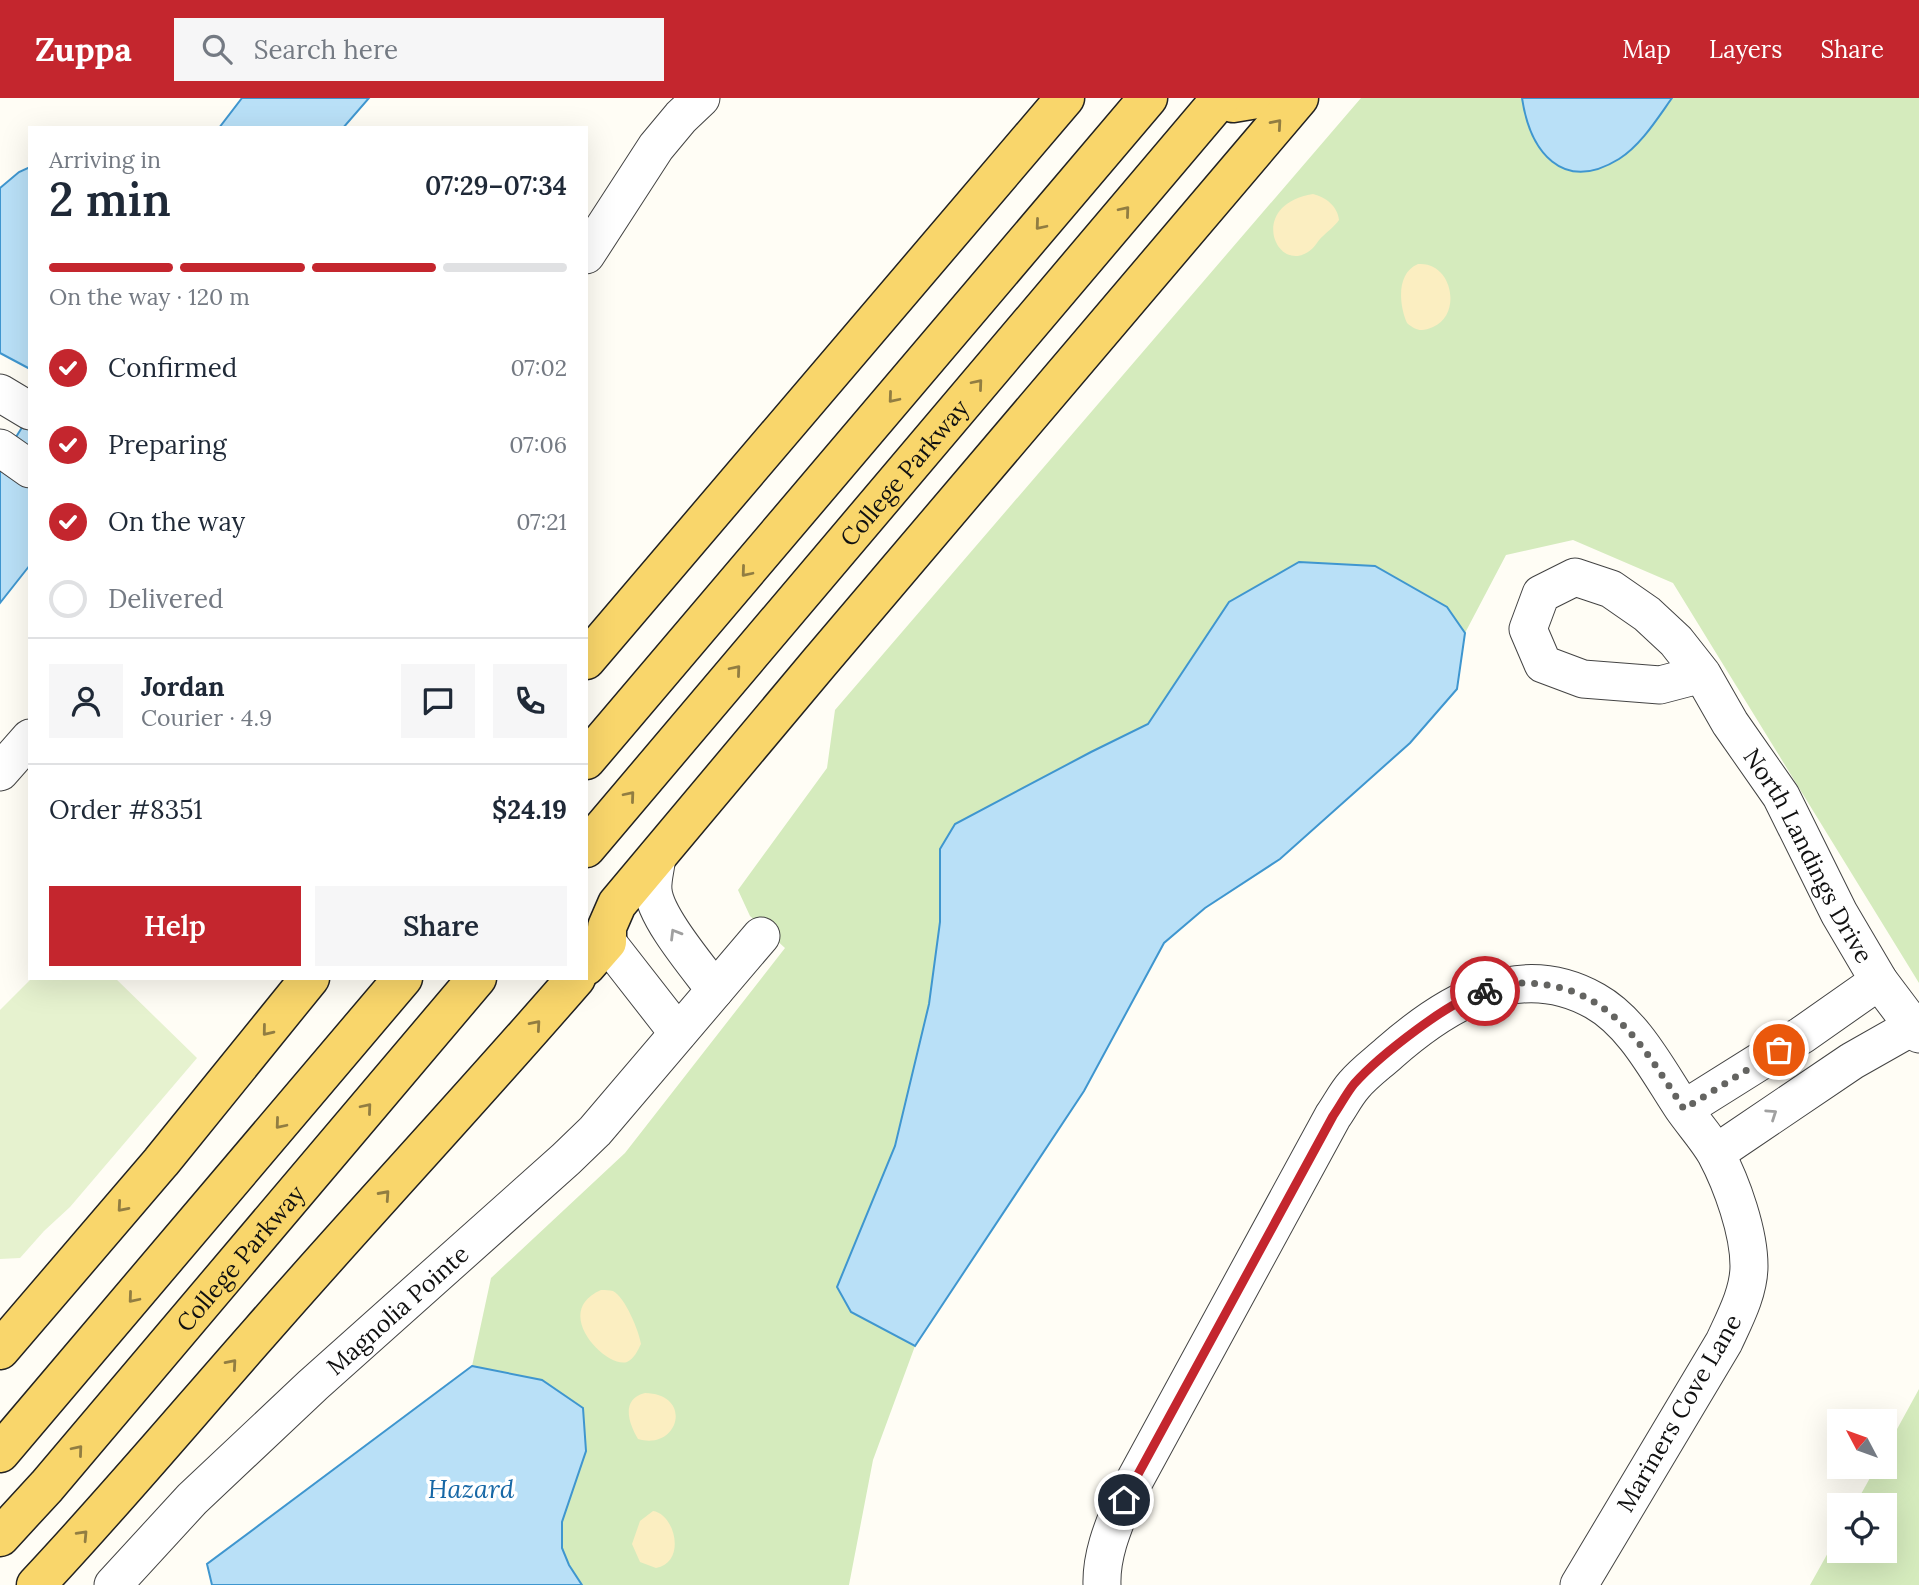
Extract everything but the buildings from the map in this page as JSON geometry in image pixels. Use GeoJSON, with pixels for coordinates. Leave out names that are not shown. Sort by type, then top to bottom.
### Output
{"type":"FeatureCollection","features":[{"type":"Feature","properties":{"kind":"main road"},"geometry":{"type":"LineString","coordinates":[[588,658],[1065,98]]}},
{"type":"Feature","properties":{"kind":"main road"},"geometry":{"type":"LineString","coordinates":[[588,758],[1148,98]]}},
{"type":"Feature","properties":{"kind":"main road"},"geometry":{"type":"LineString","coordinates":[[597,954],[617,904],[1299,98]]}},
{"type":"Feature","properties":{"kind":"main road"},"geometry":{"type":"LineString","coordinates":[[1223,187],[1235,151],[1236,99]]}},
{"type":"Feature","properties":{"kind":"main road","name":"College Parkway"},"geometry":{"type":"LineString","coordinates":[[588,846],[692,722],[1236,99]]}},
{"type":"Feature","properties":{"kind":"main road"},"geometry":{"type":"LineString","coordinates":[[0,1350],[161,1161],[308,980]]}},
{"type":"Feature","properties":{"kind":"main road"},"geometry":{"type":"LineString","coordinates":[[0,1453],[401,980]]}},
{"type":"Feature","properties":{"kind":"main road","name":"College Parkway"},"geometry":{"type":"LineString","coordinates":[[0,1537],[47,1486],[475,980]]}},
{"type":"Feature","properties":{"kind":"main road"},"geometry":{"type":"LineString","coordinates":[[36,1585],[92,1525],[262,1329],[467,1104],[574,980]]}},
{"type":"Feature","properties":{"kind":"street"},"geometry":{"type":"LineString","coordinates":[[588,253],[656,147],[701,98]]}},
{"type":"Feature","properties":{"kind":"street"},"geometry":{"type":"LineString","coordinates":[[0,448],[28,468]]}},
{"type":"Feature","properties":{"kind":"street","name":"North Landings Drive"},"geometry":{"type":"LineString","coordinates":[[1702,674],[1730,723],[1781,796],[1839,913],[1878,981],[1916,1031]]}},
{"type":"Feature","properties":{"kind":"street"},"geometry":{"type":"LineString","coordinates":[[0,772],[28,740]]}},
{"type":"Feature","properties":{"kind":"street"},"geometry":{"type":"LineString","coordinates":[[657,856],[653,890],[660,910],[715,990]]}},
{"type":"Feature","properties":{"kind":"street","name":"Magnolia Pointe"},"geometry":{"type":"LineString","coordinates":[[113,1585],[192,1499],[313,1385],[594,1131],[761,936]]}},
{"type":"Feature","properties":{"kind":"street"},"geometry":{"type":"LineString","coordinates":[[597,954],[678,1033]]}},
{"type":"Feature","properties":{"kind":"street"},"geometry":{"type":"LineString","coordinates":[[1684,1109],[1802,1035],[1878,981]]}},
{"type":"Feature","properties":{"kind":"street","name":"Mariners Cove Lane"},"geometry":{"type":"LineString","coordinates":[[1102,1585],[1109,1535],[1124,1500],[1333,1116],[1354,1085],[1413,1032],[1445,1010],[1479,993],[1520,983],[1560,987],[1596,1001],[1625,1026],[1716,1153],[1744,1230],[1749,1267],[1741,1304],[1724,1342],[1579,1585]]}},
{"type":"Feature","properties":{"kind":"street"},"geometry":{"type":"LineString","coordinates":[[1716,1153],[1852,1061],[1916,1031]]}},
{"type":"Feature","properties":{"kind":"green space"},"geometry":{"type":"Polygon","coordinates":[[[1361,98],[1919,98],[1919,983],[1673,583],[1573,540],[1506,555],[1465,633],[1457,689],[1410,743],[1280,859],[1205,908],[1164,943],[1084,1091],[915,1346],[873,1460],[849,1585],[212,1585],[207,1564],[472,1366],[491,1278],[625,1153],[785,948],[750,916],[738,890],[827,768],[835,710],[1361,98]]]}},
{"type":"Feature","properties":{"kind":"green space"},"geometry":{"type":"Polygon","coordinates":[[[30,980],[117,980],[197,1058],[70,1207],[20,1258],[0,1259],[0,1010],[30,980]]]}},
{"type":"Feature","properties":{"kind":"green space"},"geometry":{"type":"Polygon","coordinates":[[[1919,1389],[1919,1585],[1810,1585],[1827,1555],[1827,1563],[1897,1563],[1897,1493],[1862,1493],[1869,1479],[1897,1479],[1897,1429],[1919,1389]]]}},
{"type":"Feature","properties":{"kind":"sand"},"geometry":{"type":"Polygon","coordinates":[[[1313,194],[1330,203],[1339,220],[1308,252],[1296,256],[1286,253],[1278,246],[1274,223],[1280,211],[1293,201],[1313,194]]]}},
{"type":"Feature","properties":{"kind":"sand"},"geometry":{"type":"Polygon","coordinates":[[[1418,264],[1430,265],[1439,271],[1450,290],[1448,311],[1442,320],[1433,327],[1422,330],[1407,323],[1401,299],[1406,274],[1418,264]]]}},
{"type":"Feature","properties":{"kind":"sand"},"geometry":{"type":"Polygon","coordinates":[[[601,1290],[618,1294],[637,1331],[641,1344],[634,1357],[627,1362],[618,1362],[607,1357],[587,1337],[582,1324],[581,1312],[587,1300],[601,1290]]]}},
{"type":"Feature","properties":{"kind":"sand"},"geometry":{"type":"Polygon","coordinates":[[[645,1393],[660,1396],[670,1402],[675,1411],[671,1430],[652,1441],[638,1439],[629,1419],[632,1400],[645,1393]]]}},
{"type":"Feature","properties":{"kind":"sand"},"geometry":{"type":"Polygon","coordinates":[[[653,1511],[667,1520],[674,1538],[672,1557],[666,1564],[656,1568],[640,1562],[632,1544],[640,1521],[653,1511]]]}},
{"type":"Feature","properties":{"kind":"water"},"geometry":{"type":"Polygon","coordinates":[[[242,98],[369,98],[345,126],[221,126],[242,98]]]}},
{"type":"Feature","properties":{"kind":"water"},"geometry":{"type":"Polygon","coordinates":[[[1522,98],[1672,98],[1648,131],[1627,153],[1599,169],[1581,172],[1565,169],[1552,162],[1541,150],[1526,117],[1522,98]]]}},
{"type":"Feature","properties":{"kind":"water"},"geometry":{"type":"Polygon","coordinates":[[[28,168],[28,368],[0,353],[0,188],[28,168]]]}},
{"type":"Feature","properties":{"kind":"water"},"geometry":{"type":"Polygon","coordinates":[[[28,418],[28,568],[0,603],[0,462],[28,418]]]}},
{"type":"Feature","properties":{"kind":"water"},"geometry":{"type":"Polygon","coordinates":[[[1299,562],[1375,566],[1447,607],[1465,633],[1457,689],[1410,743],[1280,859],[1205,908],[1164,943],[1084,1091],[915,1346],[851,1312],[837,1287],[895,1146],[929,1004],[940,922],[940,849],[955,824],[1148,724],[1229,602],[1299,562]]]}},
{"type":"Feature","properties":{"kind":"water","name":"Hazard"},"geometry":{"type":"Polygon","coordinates":[[[472,1366],[542,1380],[583,1408],[586,1451],[562,1522],[562,1548],[582,1585],[212,1585],[207,1564],[472,1366]]]}},
{"type":"Feature","properties":{"kind":"way so far"},"geometry":{"type":"LineString","coordinates":[[1485,991],[1520,983],[1560,987],[1596,1001],[1625,1026],[1684,1109],[1779,1050]]}},
{"type":"Feature","properties":{"kind":"route"},"geometry":{"type":"LineString","coordinates":[[1124,1500],[1333,1116],[1354,1085],[1413,1032],[1445,1010],[1485,991]]}}]}
